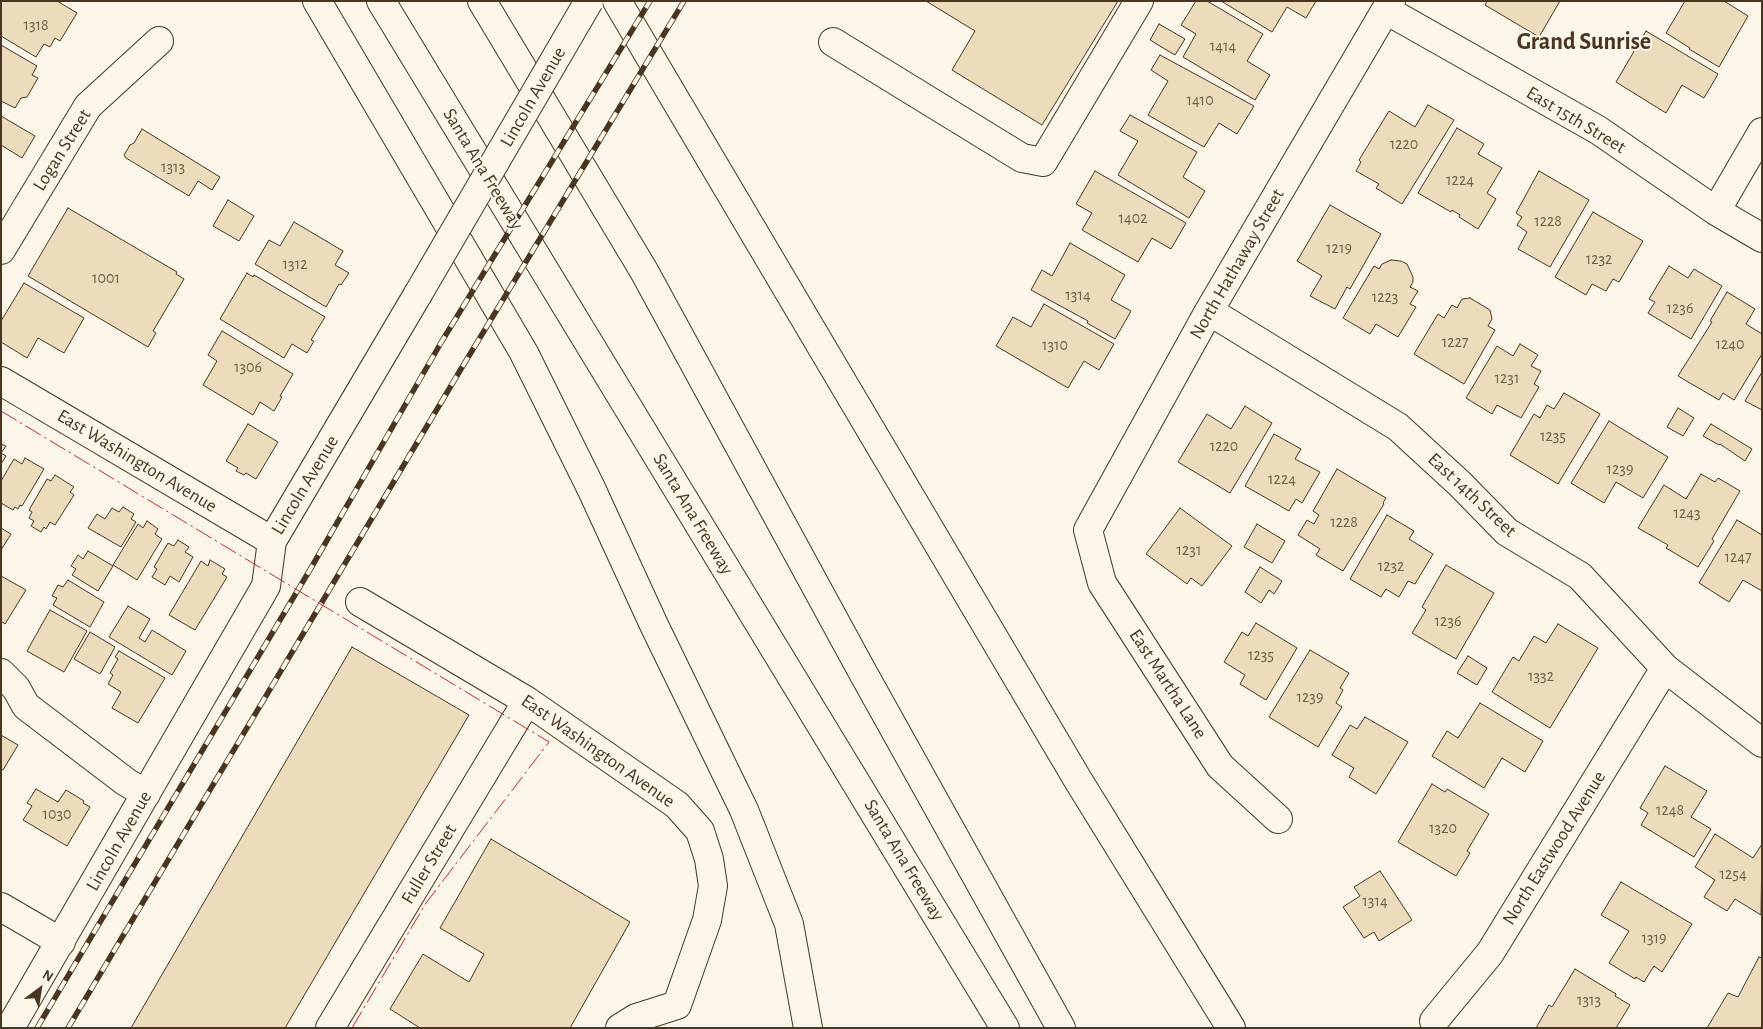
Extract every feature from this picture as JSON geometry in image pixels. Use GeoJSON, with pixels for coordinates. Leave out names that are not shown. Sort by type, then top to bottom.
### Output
{"type":"FeatureCollection","features":[{"type":"Feature","properties":{"kind":"main road"},"geometry":{"type":"LineString","coordinates":[[318,1],[524,353],[591,488],[654,625],[744,810],[789,924],[808,1028]]}},
{"type":"Feature","properties":{"kind":"main road","name":"Santa Ana Freeway"},"geometry":{"type":"LineString","coordinates":[[381,1],[1005,1028]]}},
{"type":"Feature","properties":{"kind":"main road"},"geometry":{"type":"LineString","coordinates":[[482,1],[644,271],[862,671],[1061,1028]]}},
{"type":"Feature","properties":{"kind":"main road","name":"Lincoln Avenue"},"geometry":{"type":"LineString","coordinates":[[10,1028],[266,586],[272,541],[589,1]]}},
{"type":"Feature","properties":{"kind":"main road"},"geometry":{"type":"LineString","coordinates":[[617,1],[1073,772],[1231,1028]]}},
{"type":"Feature","properties":{"kind":"main road"},"geometry":{"type":"LineString","coordinates":[[833,42],[1022,158],[1043,162],[1138,1]]}},
{"type":"Feature","properties":{"kind":"main road","name":"East 15th Street"},"geometry":{"type":"LineString","coordinates":[[1389,6],[1598,130],[1716,211],[1762,238]]}},
{"type":"Feature","properties":{"kind":"main road","name":"North Hathaway Street"},"geometry":{"type":"LineString","coordinates":[[1088,530],[1209,311],[1389,6]]}},
{"type":"Feature","properties":{"kind":"main road","name":"Logan Street"},"geometry":{"type":"LineString","coordinates":[[1,250],[88,106],[159,41]]}},
{"type":"Feature","properties":{"kind":"main road"},"geometry":{"type":"LineString","coordinates":[[1716,211],[1762,132]]}},
{"type":"Feature","properties":{"kind":"main road","name":"East 14th Street"},"geometry":{"type":"LineString","coordinates":[[1209,311],[1398,427],[1460,484],[1508,532],[1580,576],[1665,668],[1762,743]]}},
{"type":"Feature","properties":{"kind":"main road","name":"East Washington Avenue"},"geometry":{"type":"LineString","coordinates":[[1,381],[272,541]]}},
{"type":"Feature","properties":{"kind":"main road","name":"East Martha Lane"},"geometry":{"type":"LineString","coordinates":[[1088,530],[1102,583],[1220,766],[1278,819]]}},
{"type":"Feature","properties":{"kind":"main road","name":"East Washington Avenue"},"geometry":{"type":"LineString","coordinates":[[360,602],[527,701],[677,805],[700,831],[708,859],[712,886],[707,920],[677,1005],[636,1018],[620,1028]]}},
{"type":"Feature","properties":{"kind":"main road","name":"North Eastwood Avenue"},"geometry":{"type":"LineString","coordinates":[[1434,1020],[1490,953],[1665,668]]}},
{"type":"Feature","properties":{"kind":"main road"},"geometry":{"type":"LineString","coordinates":[[1,673],[16,688],[26,706],[126,782],[146,794]]}},
{"type":"Feature","properties":{"kind":"main road","name":"Fuller Street"},"geometry":{"type":"LineString","coordinates":[[330,1028],[527,701]]}},
{"type":"Feature","properties":{"kind":"main road"},"geometry":{"type":"LineString","coordinates":[[1,907],[61,942]]}},
{"type":"Feature","properties":{"kind":"building"},"geometry":{"type":"Polygon","coordinates":[[[1,1],[57,1],[77,13],[60,41],[55,38],[50,47],[44,44],[36,57],[1,36],[1,1]]]}},
{"type":"Feature","properties":{"kind":"building"},"geometry":{"type":"Polygon","coordinates":[[[926,1],[1118,1],[1042,125],[952,70],[975,31],[926,1]]]}},
{"type":"Feature","properties":{"kind":"building"},"geometry":{"type":"Polygon","coordinates":[[[1196,1],[1207,1],[1263,34],[1247,61],[1270,75],[1255,100],[1183,57],[1196,34],[1181,25],[1196,1]]]}},
{"type":"Feature","properties":{"kind":"building"},"geometry":{"type":"Polygon","coordinates":[[[1221,1],[1316,1],[1306,18],[1287,7],[1272,32],[1221,1]]]}},
{"type":"Feature","properties":{"kind":"building"},"geometry":{"type":"Polygon","coordinates":[[[1487,1],[1560,1],[1539,37],[1485,5],[1487,1]]]}},
{"type":"Feature","properties":{"kind":"building"},"geometry":{"type":"Polygon","coordinates":[[[1685,1],[1724,1],[1748,16],[1719,67],[1666,33],[1685,1]]]}},
{"type":"Feature","properties":{"kind":"building"},"geometry":{"type":"Polygon","coordinates":[[[1159,24],[1185,39],[1175,55],[1150,40],[1159,24]]]}},
{"type":"Feature","properties":{"kind":"building"},"geometry":{"type":"Polygon","coordinates":[[[1646,31],[1718,74],[1704,98],[1682,85],[1666,113],[1616,82],[1646,31]]]}},
{"type":"Feature","properties":{"kind":"building"},"geometry":{"type":"Polygon","coordinates":[[[1,45],[37,66],[32,75],[38,78],[27,97],[21,98],[15,108],[1,101],[1,45]]]}},
{"type":"Feature","properties":{"kind":"building"},"geometry":{"type":"Polygon","coordinates":[[[1160,55],[1254,106],[1237,134],[1219,123],[1204,147],[1148,115],[1168,81],[1151,70],[1160,55]]]}},
{"type":"Feature","properties":{"kind":"building"},"geometry":{"type":"Polygon","coordinates":[[[1428,105],[1454,120],[1402,204],[1376,188],[1379,184],[1356,171],[1361,162],[1359,160],[1389,111],[1415,127],[1428,105]]]}},
{"type":"Feature","properties":{"kind":"building"},"geometry":{"type":"Polygon","coordinates":[[[1130,115],[1197,152],[1183,177],[1205,191],[1189,218],[1118,175],[1138,141],[1120,131],[1130,115]]]}},
{"type":"Feature","properties":{"kind":"building"},"geometry":{"type":"Polygon","coordinates":[[[1,116],[35,136],[22,158],[1,145],[1,116]]]}},
{"type":"Feature","properties":{"kind":"building"},"geometry":{"type":"Polygon","coordinates":[[[1457,128],[1484,144],[1478,154],[1502,168],[1487,193],[1496,199],[1478,229],[1459,217],[1460,215],[1452,210],[1451,212],[1418,193],[1457,128]]]}},
{"type":"Feature","properties":{"kind":"building"},"geometry":{"type":"Polygon","coordinates":[[[142,129],[220,177],[212,190],[198,181],[189,196],[126,158],[124,155],[142,129]]]}},
{"type":"Feature","properties":{"kind":"building"},"geometry":{"type":"Polygon","coordinates":[[[1095,171],[1186,223],[1171,249],[1152,238],[1138,262],[1082,230],[1092,213],[1076,204],[1095,171]]]}},
{"type":"Feature","properties":{"kind":"building"},"geometry":{"type":"Polygon","coordinates":[[[1539,171],[1589,200],[1550,267],[1518,249],[1527,232],[1517,225],[1522,217],[1516,213],[1539,171]]]}},
{"type":"Feature","properties":{"kind":"building"},"geometry":{"type":"Polygon","coordinates":[[[228,200],[254,216],[239,241],[213,226],[228,200]]]}},
{"type":"Feature","properties":{"kind":"building"},"geometry":{"type":"Polygon","coordinates":[[[1330,205],[1381,234],[1350,289],[1347,287],[1335,309],[1310,296],[1322,276],[1297,261],[1330,205]]]}},
{"type":"Feature","properties":{"kind":"building"},"geometry":{"type":"Polygon","coordinates":[[[68,208],[177,272],[176,274],[184,279],[153,331],[156,333],[148,347],[28,276],[68,208]]]}},
{"type":"Feature","properties":{"kind":"building"},"geometry":{"type":"Polygon","coordinates":[[[1593,212],[1643,241],[1619,282],[1613,279],[1606,291],[1592,284],[1586,295],[1555,277],[1593,212]]]}},
{"type":"Feature","properties":{"kind":"building"},"geometry":{"type":"Polygon","coordinates":[[[294,222],[343,251],[335,265],[349,273],[341,285],[339,284],[326,307],[255,264],[269,240],[280,246],[294,222]]]}},
{"type":"Feature","properties":{"kind":"building"},"geometry":{"type":"Polygon","coordinates":[[[1070,243],[1125,275],[1111,300],[1131,311],[1115,339],[1087,323],[1088,321],[1031,290],[1042,270],[1052,276],[1070,243]]]}},
{"type":"Feature","properties":{"kind":"building"},"geometry":{"type":"Polygon","coordinates":[[[1391,260],[1407,264],[1413,277],[1410,287],[1418,291],[1410,304],[1416,307],[1398,337],[1376,324],[1370,334],[1343,318],[1374,266],[1379,269],[1382,264],[1391,260]]]}},
{"type":"Feature","properties":{"kind":"building"},"geometry":{"type":"Polygon","coordinates":[[[1669,266],[1688,278],[1694,269],[1722,286],[1691,339],[1648,313],[1655,302],[1649,299],[1669,266]]]}},
{"type":"Feature","properties":{"kind":"building"},"geometry":{"type":"Polygon","coordinates":[[[247,273],[253,277],[254,275],[325,317],[311,340],[314,341],[307,353],[292,344],[284,358],[220,319],[247,273]]]}},
{"type":"Feature","properties":{"kind":"building"},"geometry":{"type":"Polygon","coordinates":[[[24,283],[84,318],[64,353],[38,338],[27,358],[1,342],[1,321],[24,283]]]}},
{"type":"Feature","properties":{"kind":"building"},"geometry":{"type":"Polygon","coordinates":[[[1727,292],[1755,309],[1746,324],[1762,334],[1762,354],[1734,400],[1723,393],[1719,400],[1678,376],[1712,322],[1710,321],[1727,292]]]}},
{"type":"Feature","properties":{"kind":"building"},"geometry":{"type":"Polygon","coordinates":[[[1470,298],[1490,310],[1492,319],[1488,326],[1495,330],[1464,384],[1414,354],[1438,314],[1444,318],[1452,305],[1457,308],[1462,299],[1470,298]]]}},
{"type":"Feature","properties":{"kind":"building"},"geometry":{"type":"Polygon","coordinates":[[[1044,304],[1114,344],[1099,370],[1084,361],[1068,388],[996,346],[1013,317],[1031,327],[1044,304]]]}},
{"type":"Feature","properties":{"kind":"building"},"geometry":{"type":"Polygon","coordinates":[[[222,331],[293,374],[280,396],[282,397],[274,411],[260,402],[253,415],[203,385],[217,361],[208,355],[222,331]]]}},
{"type":"Feature","properties":{"kind":"building"},"geometry":{"type":"Polygon","coordinates":[[[1520,344],[1538,355],[1531,366],[1541,371],[1534,384],[1539,387],[1521,418],[1497,405],[1492,414],[1466,398],[1497,346],[1513,356],[1520,344]]]}},
{"type":"Feature","properties":{"kind":"building"},"geometry":{"type":"Polygon","coordinates":[[[1762,372],[1762,410],[1745,401],[1762,372]]]}},
{"type":"Feature","properties":{"kind":"building"},"geometry":{"type":"Polygon","coordinates":[[[1564,393],[1600,414],[1558,484],[1510,455],[1534,414],[1540,418],[1547,405],[1554,409],[1564,393]]]}},
{"type":"Feature","properties":{"kind":"building"},"geometry":{"type":"Polygon","coordinates":[[[1245,406],[1272,423],[1230,493],[1178,462],[1207,414],[1231,429],[1245,406]]]}},
{"type":"Feature","properties":{"kind":"building"},"geometry":{"type":"Polygon","coordinates":[[[1678,408],[1694,418],[1683,436],[1667,427],[1678,408]]]}},
{"type":"Feature","properties":{"kind":"building"},"geometry":{"type":"Polygon","coordinates":[[[1609,421],[1668,457],[1643,498],[1616,482],[1604,503],[1571,483],[1609,421]]]}},
{"type":"Feature","properties":{"kind":"building"},"geometry":{"type":"Polygon","coordinates":[[[248,424],[278,442],[256,479],[246,473],[244,475],[236,471],[238,468],[226,461],[248,424]]]}},
{"type":"Feature","properties":{"kind":"building"},"geometry":{"type":"Polygon","coordinates":[[[1711,424],[1752,449],[1745,461],[1720,444],[1703,436],[1711,424]]]}},
{"type":"Feature","properties":{"kind":"building"},"geometry":{"type":"Polygon","coordinates":[[[1274,434],[1301,449],[1295,459],[1320,472],[1302,503],[1296,499],[1289,511],[1245,486],[1274,434]]]}},
{"type":"Feature","properties":{"kind":"building"},"geometry":{"type":"Polygon","coordinates":[[[1,444],[6,446],[1,453],[1,444]]]}},
{"type":"Feature","properties":{"kind":"building"},"geometry":{"type":"Polygon","coordinates":[[[1,453],[6,456],[1,464],[1,453]]]}},
{"type":"Feature","properties":{"kind":"building"},"geometry":{"type":"Polygon","coordinates":[[[25,458],[44,469],[22,506],[20,505],[18,509],[15,507],[13,510],[1,503],[1,481],[14,459],[22,464],[25,458]]]}},
{"type":"Feature","properties":{"kind":"building"},"geometry":{"type":"Polygon","coordinates":[[[1337,469],[1386,498],[1343,571],[1316,555],[1320,549],[1298,535],[1307,520],[1314,524],[1319,515],[1313,511],[1337,469]]]}},
{"type":"Feature","properties":{"kind":"building"},"geometry":{"type":"Polygon","coordinates":[[[1701,474],[1715,482],[1718,478],[1740,491],[1698,567],[1666,548],[1668,545],[1638,528],[1664,485],[1686,499],[1701,474]]]}},
{"type":"Feature","properties":{"kind":"building"},"geometry":{"type":"Polygon","coordinates":[[[55,475],[74,487],[70,492],[74,495],[55,525],[50,522],[46,529],[44,527],[41,532],[31,526],[34,521],[29,518],[32,512],[29,510],[47,479],[51,481],[55,475]]]}},
{"type":"Feature","properties":{"kind":"building"},"geometry":{"type":"Polygon","coordinates":[[[123,507],[134,514],[131,519],[136,522],[121,547],[88,528],[97,514],[105,519],[112,508],[119,512],[123,507]]]}},
{"type":"Feature","properties":{"kind":"building"},"geometry":{"type":"Polygon","coordinates":[[[1180,508],[1232,546],[1202,586],[1191,578],[1187,584],[1146,554],[1180,508]]]}},
{"type":"Feature","properties":{"kind":"building"},"geometry":{"type":"Polygon","coordinates":[[[1387,515],[1414,531],[1409,539],[1433,554],[1415,584],[1408,581],[1399,597],[1386,589],[1381,597],[1350,579],[1387,515]]]}},
{"type":"Feature","properties":{"kind":"building"},"geometry":{"type":"Polygon","coordinates":[[[1737,520],[1762,535],[1762,591],[1743,580],[1729,602],[1699,583],[1737,520]]]}},
{"type":"Feature","properties":{"kind":"building"},"geometry":{"type":"Polygon","coordinates":[[[147,521],[158,529],[155,534],[162,539],[137,580],[113,565],[138,524],[143,528],[147,521]]]}},
{"type":"Feature","properties":{"kind":"building"},"geometry":{"type":"Polygon","coordinates":[[[1257,524],[1285,541],[1272,563],[1244,547],[1257,524]]]}},
{"type":"Feature","properties":{"kind":"building"},"geometry":{"type":"Polygon","coordinates":[[[1,528],[11,534],[1,550],[1,528]]]}},
{"type":"Feature","properties":{"kind":"building"},"geometry":{"type":"Polygon","coordinates":[[[178,540],[189,547],[185,552],[193,557],[179,582],[170,576],[165,585],[152,577],[157,569],[154,567],[168,543],[174,546],[178,540]]]}},
{"type":"Feature","properties":{"kind":"building"},"geometry":{"type":"Polygon","coordinates":[[[88,551],[113,566],[98,591],[72,575],[76,569],[71,566],[78,555],[83,559],[88,551]]]}},
{"type":"Feature","properties":{"kind":"building"},"geometry":{"type":"Polygon","coordinates":[[[210,560],[225,569],[222,574],[227,577],[195,630],[169,615],[201,561],[208,566],[210,560]]]}},
{"type":"Feature","properties":{"kind":"building"},"geometry":{"type":"Polygon","coordinates":[[[1446,565],[1494,593],[1456,659],[1412,633],[1426,610],[1422,607],[1446,565]]]}},
{"type":"Feature","properties":{"kind":"building"},"geometry":{"type":"Polygon","coordinates":[[[1260,567],[1282,581],[1274,594],[1269,590],[1261,603],[1245,592],[1260,567]]]}},
{"type":"Feature","properties":{"kind":"building"},"geometry":{"type":"Polygon","coordinates":[[[1,576],[26,590],[5,624],[1,621],[1,576]]]}},
{"type":"Feature","properties":{"kind":"building"},"geometry":{"type":"Polygon","coordinates":[[[68,580],[104,602],[90,627],[53,605],[57,598],[52,596],[58,585],[63,587],[68,580]]]}},
{"type":"Feature","properties":{"kind":"building"},"geometry":{"type":"Polygon","coordinates":[[[128,606],[150,619],[139,638],[145,642],[152,630],[186,651],[172,675],[109,637],[128,606]]]}},
{"type":"Feature","properties":{"kind":"building"},"geometry":{"type":"Polygon","coordinates":[[[50,610],[87,631],[64,672],[27,651],[50,610]]]}},
{"type":"Feature","properties":{"kind":"building"},"geometry":{"type":"Polygon","coordinates":[[[1256,623],[1297,648],[1266,700],[1240,684],[1245,675],[1224,662],[1242,632],[1248,636],[1256,623]]]}},
{"type":"Feature","properties":{"kind":"building"},"geometry":{"type":"Polygon","coordinates":[[[1558,624],[1598,648],[1550,728],[1492,692],[1513,657],[1519,661],[1534,636],[1546,643],[1558,624]]]}},
{"type":"Feature","properties":{"kind":"building"},"geometry":{"type":"Polygon","coordinates":[[[90,632],[115,647],[100,674],[74,659],[90,632]]]}},
{"type":"Feature","properties":{"kind":"building"},"geometry":{"type":"Polygon","coordinates":[[[352,647],[469,715],[285,1028],[131,1028],[352,647]]]}},
{"type":"Feature","properties":{"kind":"building"},"geometry":{"type":"Polygon","coordinates":[[[1310,650],[1349,673],[1340,688],[1343,690],[1336,703],[1342,707],[1318,747],[1269,717],[1310,650]]]}},
{"type":"Feature","properties":{"kind":"building"},"geometry":{"type":"Polygon","coordinates":[[[119,651],[165,678],[138,723],[112,708],[121,692],[108,684],[113,675],[110,673],[118,659],[115,657],[119,651]]]}},
{"type":"Feature","properties":{"kind":"building"},"geometry":{"type":"Polygon","coordinates":[[[1468,656],[1487,668],[1477,685],[1457,673],[1468,656]]]}},
{"type":"Feature","properties":{"kind":"building"},"geometry":{"type":"Polygon","coordinates":[[[1480,703],[1543,741],[1525,772],[1502,758],[1484,788],[1432,756],[1447,731],[1458,738],[1480,703]]]}},
{"type":"Feature","properties":{"kind":"building"},"geometry":{"type":"Polygon","coordinates":[[[1365,717],[1408,742],[1376,794],[1349,777],[1354,768],[1332,755],[1350,725],[1357,729],[1365,717]]]}},
{"type":"Feature","properties":{"kind":"building"},"geometry":{"type":"Polygon","coordinates":[[[1,735],[18,745],[3,770],[1,769],[1,735]]]}},
{"type":"Feature","properties":{"kind":"building"},"geometry":{"type":"Polygon","coordinates":[[[1665,766],[1707,791],[1691,817],[1711,829],[1694,857],[1641,825],[1648,813],[1640,808],[1665,766]]]}},
{"type":"Feature","properties":{"kind":"building"},"geometry":{"type":"Polygon","coordinates":[[[1432,784],[1445,792],[1447,789],[1489,814],[1467,851],[1470,853],[1456,876],[1398,842],[1432,784]]]}},
{"type":"Feature","properties":{"kind":"building"},"geometry":{"type":"Polygon","coordinates":[[[36,789],[58,802],[66,790],[90,807],[67,846],[23,820],[32,806],[27,803],[36,789]]]}},
{"type":"Feature","properties":{"kind":"building"},"geometry":{"type":"Polygon","coordinates":[[[1715,834],[1753,858],[1762,844],[1761,915],[1735,899],[1727,911],[1704,897],[1715,880],[1695,867],[1715,834]]]}},
{"type":"Feature","properties":{"kind":"building"},"geometry":{"type":"Polygon","coordinates":[[[491,839],[630,922],[570,1028],[420,1028],[390,1009],[423,954],[469,982],[484,954],[440,928],[491,839]]]}},
{"type":"Feature","properties":{"kind":"building"},"geometry":{"type":"Polygon","coordinates":[[[1380,871],[1412,920],[1379,941],[1374,932],[1364,938],[1343,907],[1360,896],[1354,887],[1380,871]]]}},
{"type":"Feature","properties":{"kind":"building"},"geometry":{"type":"Polygon","coordinates":[[[1621,882],[1692,924],[1662,972],[1654,966],[1644,982],[1636,977],[1635,979],[1609,963],[1629,931],[1601,915],[1621,882]]]}},
{"type":"Feature","properties":{"kind":"building"},"geometry":{"type":"Polygon","coordinates":[[[1759,957],[1762,958],[1762,1028],[1707,1028],[1728,993],[1738,997],[1759,957]]]}},
{"type":"Feature","properties":{"kind":"building"},"geometry":{"type":"Polygon","coordinates":[[[1575,969],[1616,994],[1615,996],[1630,1005],[1616,1028],[1536,1028],[1549,1005],[1552,1007],[1575,969]]]}},
{"type":"Feature","properties":{"kind":"railway"},"geometry":{"type":"LineString","coordinates":[[37,1028],[311,568],[442,341],[650,1]]}},
{"type":"Feature","properties":{"kind":"railway"},"geometry":{"type":"LineString","coordinates":[[68,1028],[461,369],[684,1]]}},
{"type":"Feature","properties":{"kind":"power"},"geometry":{"type":"LineString","coordinates":[[1,411],[549,742],[426,903],[352,1028]]}},
{"type":"Feature","properties":{"kind":"district","name":"Grand Sunrise"},"geometry":{"type":"Point","coordinates":[1584,42]}}]}
